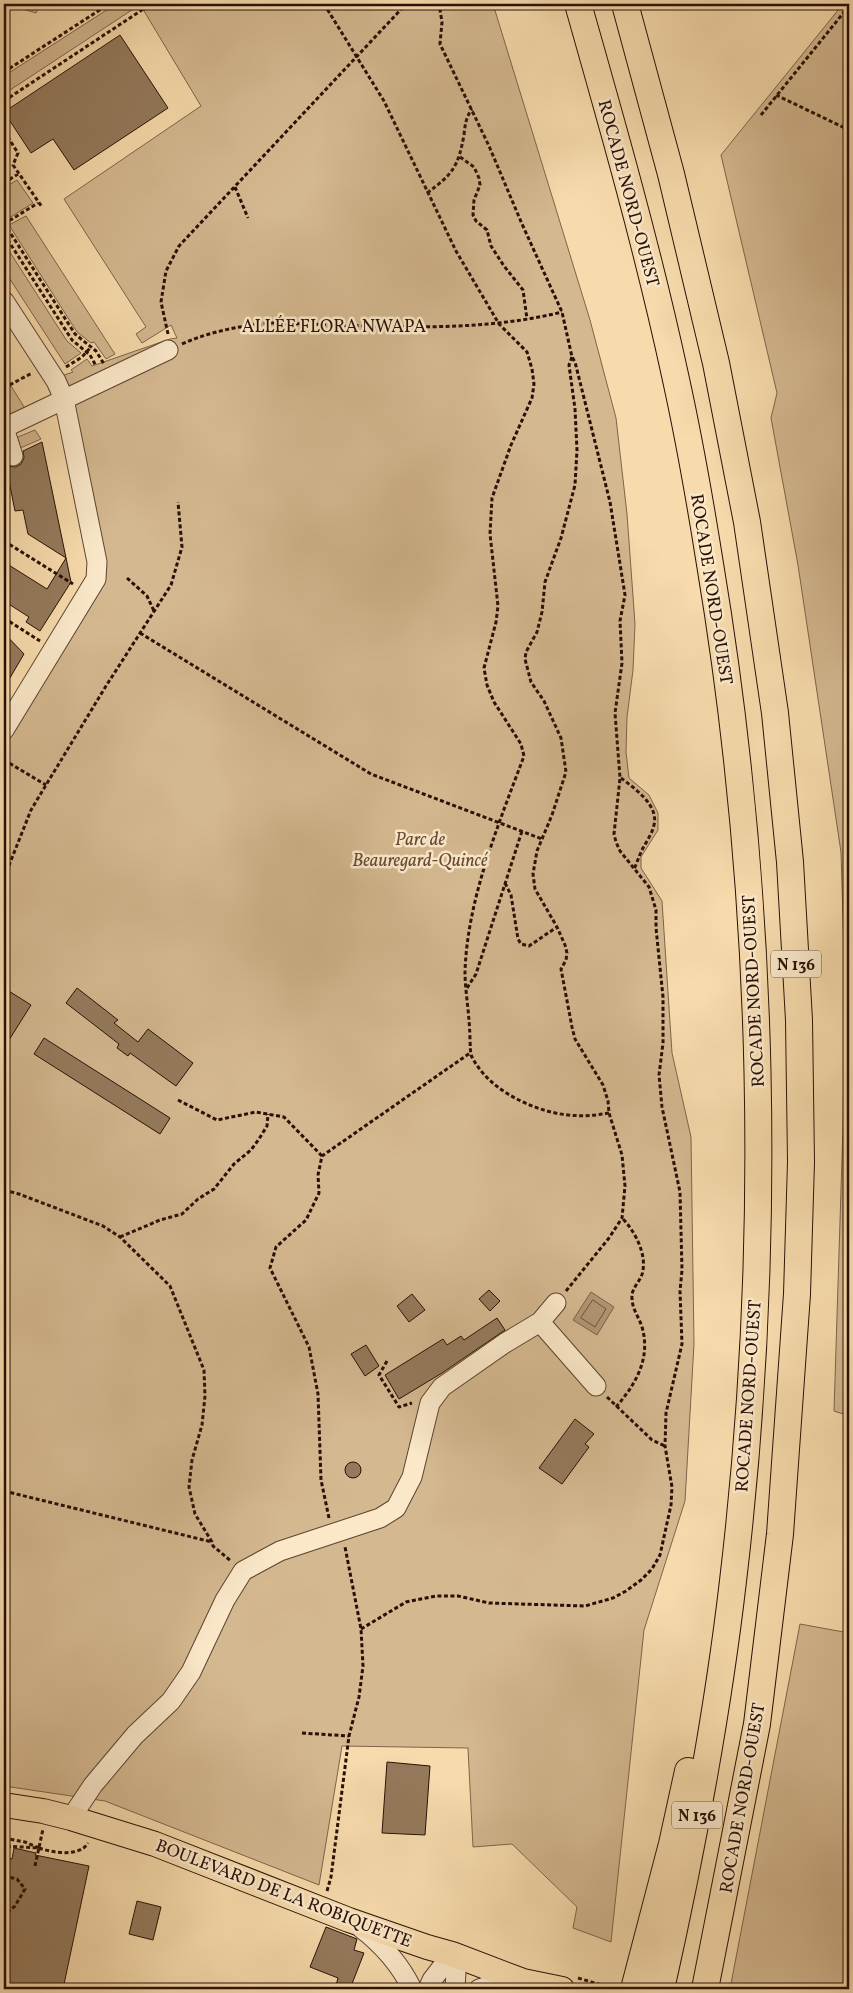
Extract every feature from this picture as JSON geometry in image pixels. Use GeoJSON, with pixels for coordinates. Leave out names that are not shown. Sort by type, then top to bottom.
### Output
{"type":"FeatureCollection","features":[{"type":"Feature","properties":{"kind":"highway","name":"ROCADE NORD-OUEST"},"geometry":{"type":"LineString","coordinates":[[578,4],[628,181],[675,374],[711,566],[722,637],[740,792],[755,1000],[759,1175],[754,1326],[746,1448],[733,1581],[725,1638],[691,1850],[661,1989]]}},
{"type":"Feature","properties":{"kind":"highway","name":"ROCADE NORD-OUEST"},"geometry":{"type":"LineString","coordinates":[[625,4],[671,174],[716,363],[747,522],[775,713],[790,862],[799,1020],[801,1162],[797,1284],[780,1534],[757,1724],[705,1989]]}},
{"type":"Feature","properties":{"kind":"highway"},"geometry":{"type":"LineString","coordinates":[[634,1989],[672,1844],[698,1725],[725,1638]]}},
{"type":"Feature","properties":{"kind":"highway"},"geometry":{"type":"LineString","coordinates":[[716,1935],[716,1989]]}},
{"type":"Feature","properties":{"kind":"main road","name":"BOULEVARD DE LA ROBIQUETTE"},"geometry":{"type":"LineString","coordinates":[[4,1804],[71,1818],[156,1844],[352,1921],[426,1947],[452,1954],[524,1981],[562,1989]]}},
{"type":"Feature","properties":{"kind":"street"},"geometry":{"type":"LineString","coordinates":[[4,301],[46,365],[64,400],[97,562],[96,580],[4,730]]}},
{"type":"Feature","properties":{"kind":"street"},"geometry":{"type":"LineString","coordinates":[[13,456],[4,428],[108,377],[170,350]]}},
{"type":"Feature","properties":{"kind":"street"},"geometry":{"type":"LineString","coordinates":[[71,1818],[92,1784],[135,1735],[171,1702],[190,1672],[225,1600],[244,1571],[280,1551],[380,1518],[396,1508],[412,1477],[430,1403],[442,1387],[505,1342],[540,1322],[556,1302]]}},
{"type":"Feature","properties":{"kind":"street"},"geometry":{"type":"LineString","coordinates":[[540,1322],[596,1386]]}},
{"type":"Feature","properties":{"kind":"street"},"geometry":{"type":"LineString","coordinates":[[352,1921],[378,1941],[391,1955],[403,1971],[412,1989]]}},
{"type":"Feature","properties":{"kind":"street"},"geometry":{"type":"LineString","coordinates":[[428,1989],[432,1980],[452,1954]]}},
{"type":"Feature","properties":{"kind":"street"},"geometry":{"type":"LineString","coordinates":[[452,1954],[456,1972],[455,1989]]}},
{"type":"Feature","properties":{"kind":"street"},"geometry":{"type":"LineString","coordinates":[[479,1989],[496,1983],[524,1981]]}},
{"type":"Feature","properties":{"kind":"path"},"geometry":{"type":"LineString","coordinates":[[4,72],[109,4]]}},
{"type":"Feature","properties":{"kind":"path"},"geometry":{"type":"LineString","coordinates":[[4,101],[151,4]]}},
{"type":"Feature","properties":{"kind":"path"},"geometry":{"type":"LineString","coordinates":[[324,4],[384,101],[456,251],[499,324],[527,352],[534,384],[532,398],[511,445],[492,498],[490,534],[498,606],[496,622],[484,668],[487,685],[494,702],[521,744],[524,756],[479,883],[465,972],[471,1039],[470,1053],[488,1079],[507,1093],[530,1105],[565,1115],[588,1117],[609,1113]]}},
{"type":"Feature","properties":{"kind":"path"},"geometry":{"type":"LineString","coordinates":[[170,350],[161,302],[166,272],[179,246],[406,4]]}},
{"type":"Feature","properties":{"kind":"path"},"geometry":{"type":"LineString","coordinates":[[361,1629],[406,1602],[436,1596],[458,1596],[497,1604],[584,1606],[613,1598],[642,1580],[652,1569],[660,1555],[671,1506],[672,1487],[665,1446],[666,1413],[682,1344],[680,1192],[662,1107],[659,1075],[663,1043],[663,997],[656,910],[649,887],[620,851],[614,834],[620,778],[615,712],[622,663],[620,621],[625,595],[610,502],[562,312],[472,109],[440,44],[442,22],[439,4]]}},
{"type":"Feature","properties":{"kind":"path"},"geometry":{"type":"LineString","coordinates":[[761,115],[849,6]]}},
{"type":"Feature","properties":{"kind":"path"},"geometry":{"type":"LineString","coordinates":[[776,95],[849,130]]}},
{"type":"Feature","properties":{"kind":"path"},"geometry":{"type":"LineString","coordinates":[[427,193],[452,172],[460,157],[467,116],[472,109]]}},
{"type":"Feature","properties":{"kind":"path"},"geometry":{"type":"LineString","coordinates":[[4,131],[18,154],[13,165],[42,207]]}},
{"type":"Feature","properties":{"kind":"path"},"geometry":{"type":"LineString","coordinates":[[460,157],[474,167],[479,178],[480,185],[474,200],[473,214],[476,221],[486,230],[491,246],[504,266],[524,290],[528,319]]}},
{"type":"Feature","properties":{"kind":"path"},"geometry":{"type":"LineString","coordinates":[[4,183],[18,174]]}},
{"type":"Feature","properties":{"kind":"path"},"geometry":{"type":"LineString","coordinates":[[235,187],[248,218]]}},
{"type":"Feature","properties":{"kind":"path"},"geometry":{"type":"LineString","coordinates":[[38,203],[4,223],[75,334],[96,351],[108,377]]}},
{"type":"Feature","properties":{"kind":"path"},"geometry":{"type":"LineString","coordinates":[[4,234],[72,340],[86,352],[108,377]]}},
{"type":"Feature","properties":{"kind":"path","name":"ALLÉE FLORA NWAPA"},"geometry":{"type":"LineString","coordinates":[[170,350],[198,337],[231,328],[271,323],[413,326],[499,324],[562,312]]}},
{"type":"Feature","properties":{"kind":"path"},"geometry":{"type":"LineString","coordinates":[[56,382],[70,376],[64,368],[82,357],[91,347]]}},
{"type":"Feature","properties":{"kind":"path"},"geometry":{"type":"LineString","coordinates":[[556,1302],[609,1238],[622,1218],[625,1186],[623,1162],[603,1084],[575,1039],[561,970],[567,953],[557,928],[535,889],[534,863],[566,772],[561,738],[544,701],[532,682],[525,660],[526,652],[537,632],[542,612],[545,582],[561,538],[575,485],[577,450],[570,365],[572,357]]}},
{"type":"Feature","properties":{"kind":"path"},"geometry":{"type":"LineString","coordinates":[[4,388],[46,365]]}},
{"type":"Feature","properties":{"kind":"path"},"geometry":{"type":"LineString","coordinates":[[4,878],[32,810],[46,785],[106,686],[171,585],[182,547],[178,502]]}},
{"type":"Feature","properties":{"kind":"path"},"geometry":{"type":"LineString","coordinates":[[4,541],[71,584],[90,590]]}},
{"type":"Feature","properties":{"kind":"path"},"geometry":{"type":"LineString","coordinates":[[127,578],[147,596],[154,612]]}},
{"type":"Feature","properties":{"kind":"path"},"geometry":{"type":"LineString","coordinates":[[4,618],[53,650]]}},
{"type":"Feature","properties":{"kind":"path"},"geometry":{"type":"LineString","coordinates":[[140,634],[371,774],[542,839]]}},
{"type":"Feature","properties":{"kind":"path"},"geometry":{"type":"LineString","coordinates":[[4,760],[46,785]]}},
{"type":"Feature","properties":{"kind":"path"},"geometry":{"type":"LineString","coordinates":[[620,778],[636,790],[652,808],[654,816],[652,829],[634,869]]}},
{"type":"Feature","properties":{"kind":"path"},"geometry":{"type":"LineString","coordinates":[[466,989],[476,974],[522,831]]}},
{"type":"Feature","properties":{"kind":"path"},"geometry":{"type":"LineString","coordinates":[[505,883],[511,895],[518,938],[521,944],[529,946],[557,928]]}},
{"type":"Feature","properties":{"kind":"path"},"geometry":{"type":"LineString","coordinates":[[327,1893],[331,1877],[349,1736],[359,1697],[363,1666],[361,1629],[321,1480],[318,1394],[309,1347],[270,1268],[276,1247],[306,1220],[319,1193],[318,1175],[322,1156],[470,1053]]}},
{"type":"Feature","properties":{"kind":"path"},"geometry":{"type":"LineString","coordinates":[[178,1100],[217,1120],[256,1112],[284,1116],[322,1156]]}},
{"type":"Feature","properties":{"kind":"path"},"geometry":{"type":"LineString","coordinates":[[120,1237],[160,1220],[182,1214],[198,1199],[214,1189],[234,1164],[255,1144],[267,1126],[268,1114]]}},
{"type":"Feature","properties":{"kind":"path"},"geometry":{"type":"LineString","coordinates":[[4,1190],[102,1226],[120,1237],[170,1286],[204,1370],[205,1396],[202,1425],[192,1460],[189,1487],[194,1514],[212,1542],[212,1546],[244,1571]]}},
{"type":"Feature","properties":{"kind":"path"},"geometry":{"type":"LineString","coordinates":[[616,1407],[637,1378],[643,1364],[644,1350],[642,1327],[632,1299],[632,1291],[643,1271],[643,1259],[637,1237],[632,1228],[622,1218]]}},
{"type":"Feature","properties":{"kind":"path"},"geometry":{"type":"LineString","coordinates":[[387,1361],[379,1375],[398,1407],[413,1402],[430,1403]]}},
{"type":"Feature","properties":{"kind":"path"},"geometry":{"type":"LineString","coordinates":[[596,1386],[652,1440],[665,1446]]}},
{"type":"Feature","properties":{"kind":"path"},"geometry":{"type":"LineString","coordinates":[[4,1491],[212,1542]]}},
{"type":"Feature","properties":{"kind":"path"},"geometry":{"type":"LineString","coordinates":[[302,1732],[349,1736]]}},
{"type":"Feature","properties":{"kind":"path"},"geometry":{"type":"LineString","coordinates":[[4,1838],[25,1842],[45,1850],[76,1853],[85,1849],[91,1837]]}},
{"type":"Feature","properties":{"kind":"path"},"geometry":{"type":"LineString","coordinates":[[35,1866],[40,1842]]}},
{"type":"Feature","properties":{"kind":"path"},"geometry":{"type":"LineString","coordinates":[[4,1846],[39,1848]]}},
{"type":"Feature","properties":{"kind":"path"},"geometry":{"type":"LineString","coordinates":[[4,1876],[17,1879],[25,1889],[14,1906],[4,1915]]}},
{"type":"Feature","properties":{"kind":"green space"},"geometry":{"type":"Polygon","coordinates":[[[7,4],[49,4],[46,9],[39,7],[36,13],[7,4]]]}},
{"type":"Feature","properties":{"kind":"green space"},"geometry":{"type":"Polygon","coordinates":[[[116,4],[141,4],[4,94],[4,76],[116,4]]]}},
{"type":"Feature","properties":{"kind":"green space","name":"Parc de Beauregard-Quincé"},"geometry":{"type":"Polygon","coordinates":[[[155,4],[493,4],[590,320],[616,418],[627,514],[635,624],[626,752],[629,778],[649,795],[658,813],[658,830],[641,857],[641,868],[662,901],[672,1053],[691,1137],[694,1344],[685,1501],[644,1630],[611,1942],[573,1928],[577,1907],[512,1844],[473,1847],[468,1748],[342,1746],[319,1885],[105,1801],[4,1786],[4,728],[93,583],[56,378],[73,372],[71,370],[87,359],[92,366],[177,338],[171,325],[142,343],[136,334],[146,327],[64,199],[201,106],[144,11],[155,4]]]}},
{"type":"Feature","properties":{"kind":"green space"},"geometry":{"type":"Polygon","coordinates":[[[843,4],[849,4],[849,1416],[834,1411],[843,1127],[845,986],[841,852],[798,565],[771,418],[777,393],[721,155],[843,4]]]}},
{"type":"Feature","properties":{"kind":"green space"},"geometry":{"type":"Polygon","coordinates":[[[17,180],[33,203],[6,220],[4,217],[4,188],[17,180]]]}},
{"type":"Feature","properties":{"kind":"green space"},"geometry":{"type":"Polygon","coordinates":[[[26,216],[115,354],[106,359],[94,342],[91,343],[77,332],[9,225],[26,216]]]}},
{"type":"Feature","properties":{"kind":"green space"},"geometry":{"type":"Polygon","coordinates":[[[4,243],[67,341],[81,353],[65,364],[4,270],[4,243]]]}},
{"type":"Feature","properties":{"kind":"green space"},"geometry":{"type":"Polygon","coordinates":[[[11,386],[26,410],[4,420],[4,390],[11,386]]]}},
{"type":"Feature","properties":{"kind":"green space"},"geometry":{"type":"Polygon","coordinates":[[[35,430],[41,439],[18,449],[13,439],[35,430]]]}},
{"type":"Feature","properties":{"kind":"green space"},"geometry":{"type":"Polygon","coordinates":[[[800,1624],[849,1633],[849,1989],[730,1989],[800,1624]]]}},
{"type":"Feature","properties":{"kind":"water"},"geometry":{"type":"Polygon","coordinates":[[[591,1292],[614,1307],[597,1335],[573,1320],[591,1292]]]}},
{"type":"Feature","properties":{"kind":"building"},"geometry":{"type":"Polygon","coordinates":[[[120,35],[168,108],[74,170],[53,139],[31,153],[4,112],[120,35]]]}},
{"type":"Feature","properties":{"kind":"building"},"geometry":{"type":"Polygon","coordinates":[[[42,442],[71,582],[40,631],[26,622],[29,617],[4,601],[4,562],[47,589],[66,558],[28,534],[23,510],[15,511],[6,466],[16,467],[21,464],[24,458],[23,451],[42,442]]]}},
{"type":"Feature","properties":{"kind":"building"},"geometry":{"type":"Polygon","coordinates":[[[4,633],[24,654],[4,688],[4,633]]]}},
{"type":"Feature","properties":{"kind":"building"},"geometry":{"type":"Polygon","coordinates":[[[4,988],[31,1005],[4,1048],[4,988]]]}},
{"type":"Feature","properties":{"kind":"building"},"geometry":{"type":"Polygon","coordinates":[[[77,988],[118,1020],[114,1023],[138,1042],[148,1029],[193,1063],[176,1086],[130,1053],[128,1056],[117,1048],[119,1044],[66,1003],[77,988]]]}},
{"type":"Feature","properties":{"kind":"building"},"geometry":{"type":"Polygon","coordinates":[[[44,1038],[170,1118],[160,1134],[34,1054],[44,1038]]]}},
{"type":"Feature","properties":{"kind":"building"},"geometry":{"type":"Polygon","coordinates":[[[489,1290],[500,1301],[490,1311],[479,1299],[489,1290]]]}},
{"type":"Feature","properties":{"kind":"building"},"geometry":{"type":"Polygon","coordinates":[[[412,1294],[425,1310],[409,1322],[397,1306],[412,1294]]]}},
{"type":"Feature","properties":{"kind":"building"},"geometry":{"type":"Polygon","coordinates":[[[497,1318],[505,1330],[442,1373],[399,1399],[385,1375],[443,1339],[447,1345],[461,1336],[464,1340],[497,1318]]]}},
{"type":"Feature","properties":{"kind":"building"},"geometry":{"type":"Polygon","coordinates":[[[366,1345],[379,1366],[365,1376],[351,1354],[366,1345]]]}},
{"type":"Feature","properties":{"kind":"building"},"geometry":{"type":"Polygon","coordinates":[[[575,1419],[594,1434],[585,1444],[589,1447],[562,1484],[539,1468],[575,1419]]]}},
{"type":"Feature","properties":{"kind":"building"},"geometry":{"type":"Polygon","coordinates":[[[353,1462],[359,1464],[361,1470],[359,1476],[353,1478],[347,1476],[345,1470],[347,1464],[353,1462]]]}},
{"type":"Feature","properties":{"kind":"building"},"geometry":{"type":"Polygon","coordinates":[[[387,1762],[430,1766],[425,1835],[382,1833],[387,1762]]]}},
{"type":"Feature","properties":{"kind":"building"},"geometry":{"type":"Polygon","coordinates":[[[14,1848],[36,1853],[35,1855],[89,1866],[63,1989],[4,1989],[4,1857],[12,1859],[14,1848]]]}},
{"type":"Feature","properties":{"kind":"building"},"geometry":{"type":"Polygon","coordinates":[[[137,1901],[161,1907],[153,1940],[129,1934],[137,1901]]]}},
{"type":"Feature","properties":{"kind":"building"},"geometry":{"type":"Polygon","coordinates":[[[326,1927],[357,1939],[354,1950],[364,1953],[350,1989],[335,1989],[338,1978],[310,1967],[326,1927]]]}}]}
